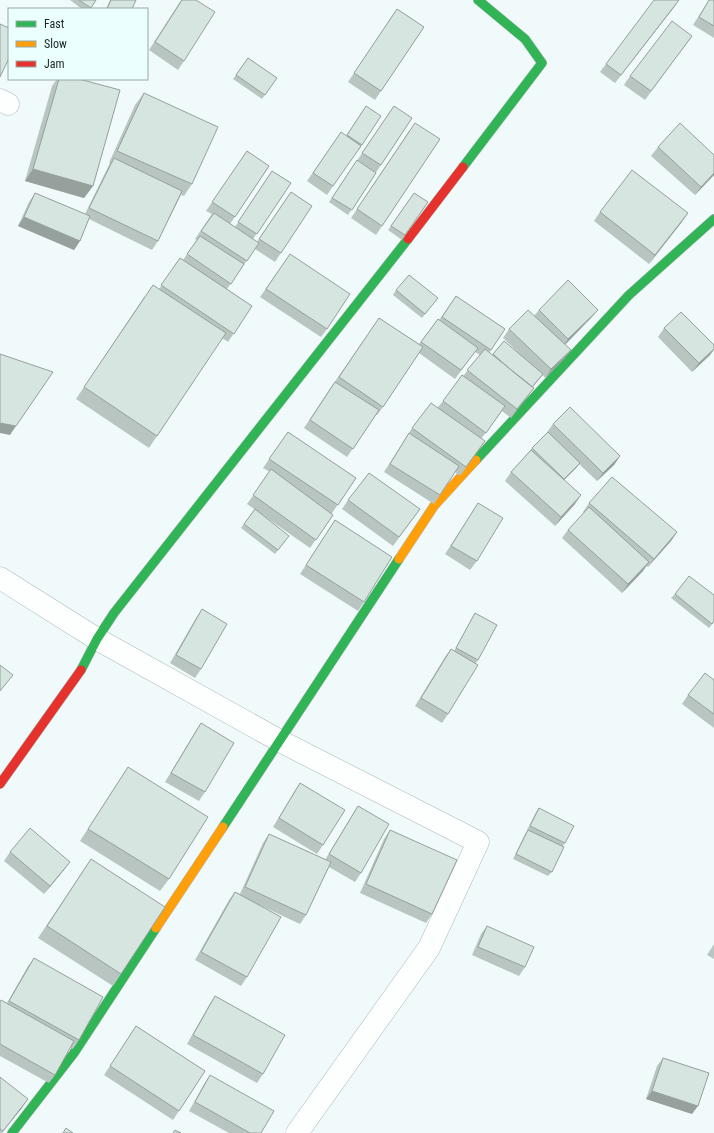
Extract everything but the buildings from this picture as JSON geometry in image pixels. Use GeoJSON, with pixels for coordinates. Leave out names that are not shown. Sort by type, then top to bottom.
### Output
{"type":"FeatureCollection","features":[{"type":"Feature","properties":{"kind":"street"},"geometry":{"type":"LineString","coordinates":[[0,784],[81,670],[97,639],[114,613],[399,251],[542,63],[525,39],[478,0]]}},
{"type":"Feature","properties":{"kind":"street"},"geometry":{"type":"LineString","coordinates":[[12,1133],[74,1053],[434,506],[629,295],[714,220]]}},
{"type":"Feature","properties":{"kind":"street"},"geometry":{"type":"LineString","coordinates":[[0,578],[97,639],[280,741],[478,842],[429,948],[297,1133]]}},
{"type":"Feature","properties":{"kind":"traffic: fast"},"geometry":{"type":"LineString","coordinates":[[463,167],[542,63],[525,39],[478,0]]}},
{"type":"Feature","properties":{"kind":"traffic: fast"},"geometry":{"type":"LineString","coordinates":[[476,460],[629,295],[714,219]]}},
{"type":"Feature","properties":{"kind":"traffic: fast"},"geometry":{"type":"LineString","coordinates":[[81,670],[97,639],[114,613],[408,239]]}},
{"type":"Feature","properties":{"kind":"traffic: fast"},"geometry":{"type":"LineString","coordinates":[[223,827],[399,559]]}},
{"type":"Feature","properties":{"kind":"traffic: fast"},"geometry":{"type":"LineString","coordinates":[[12,1133],[74,1053],[156,928]]}},
{"type":"Feature","properties":{"kind":"traffic: slow"},"geometry":{"type":"LineString","coordinates":[[399,559],[434,506],[476,460]]}},
{"type":"Feature","properties":{"kind":"traffic: slow"},"geometry":{"type":"LineString","coordinates":[[156,928],[223,827]]}},
{"type":"Feature","properties":{"kind":"traffic: jam"},"geometry":{"type":"LineString","coordinates":[[408,239],[463,167]]}},
{"type":"Feature","properties":{"kind":"traffic: jam"},"geometry":{"type":"LineString","coordinates":[[0,784],[81,670]]}}]}
